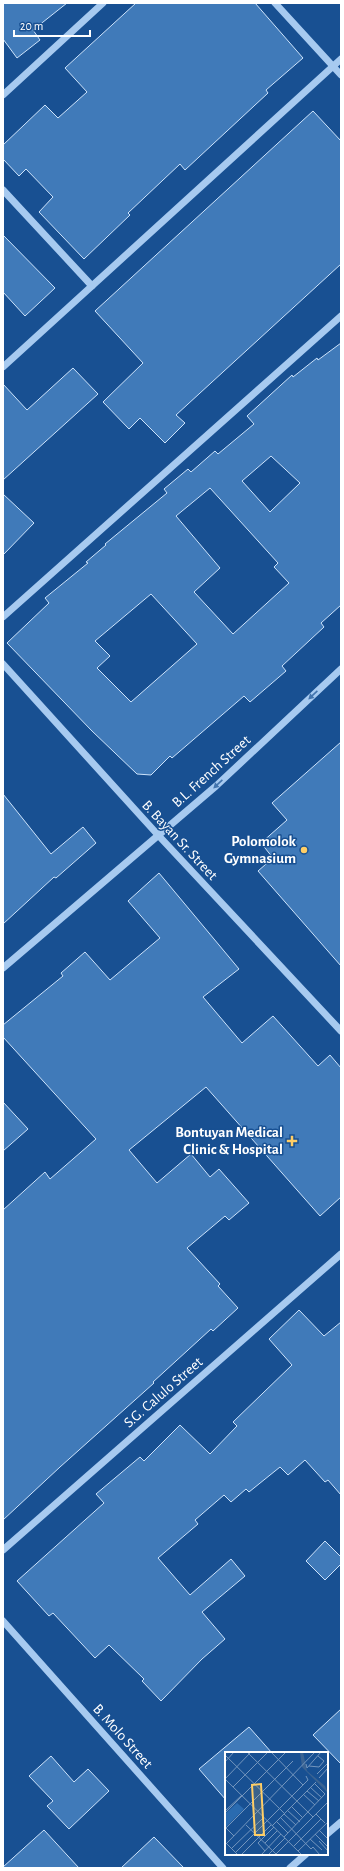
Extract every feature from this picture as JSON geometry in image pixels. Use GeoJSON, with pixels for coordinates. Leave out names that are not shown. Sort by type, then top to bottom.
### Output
{"type":"FeatureCollection","features":[{"type":"Feature","properties":{"kind":"street"},"geometry":{"type":"LineString","coordinates":[[3,95],[103,3]]}},
{"type":"Feature","properties":{"kind":"street"},"geometry":{"type":"LineString","coordinates":[[275,3],[341,75]]}},
{"type":"Feature","properties":{"kind":"street"},"geometry":{"type":"LineString","coordinates":[[3,367],[341,60]]}},
{"type":"Feature","properties":{"kind":"street"},"geometry":{"type":"LineString","coordinates":[[3,190],[92,286]]}},
{"type":"Feature","properties":{"kind":"street"},"geometry":{"type":"LineString","coordinates":[[3,617],[341,316]]}},
{"type":"Feature","properties":{"kind":"street","name":"B. Bayan Sr. Street"},"geometry":{"type":"LineString","coordinates":[[3,664],[158,835],[341,1031]]}},
{"type":"Feature","properties":{"kind":"street","name":"B.L. French Street"},"geometry":{"type":"LineString","coordinates":[[3,968],[216,786],[341,669]]}},
{"type":"Feature","properties":{"kind":"street","name":"S.G. Calulo Street"},"geometry":{"type":"LineString","coordinates":[[3,1550],[341,1254]]}},
{"type":"Feature","properties":{"kind":"street","name":"B. Molo Street"},"geometry":{"type":"LineString","coordinates":[[3,1621],[224,1868]]}},
{"type":"Feature","properties":{"kind":"street"},"geometry":{"type":"LineString","coordinates":[[328,1833],[341,1822]]}},
{"type":"Feature","properties":{"kind":"street"},"geometry":{"type":"LineString","coordinates":[[290,1868],[305,1855]]}},
{"type":"Feature","properties":{"kind":"building"},"geometry":{"type":"Polygon","coordinates":[[[3,3],[67,3],[33,30],[40,40],[17,58],[3,39],[3,3]]]}},
{"type":"Feature","properties":{"kind":"building"},"geometry":{"type":"Polygon","coordinates":[[[136,3],[255,3],[303,58],[266,90],[268,93],[185,170],[180,164],[128,213],[130,215],[84,259],[39,212],[53,197],[26,169],[19,176],[3,159],[3,145],[45,105],[58,118],[87,92],[65,68],[136,3]]]}},
{"type":"Feature","properties":{"kind":"building"},"geometry":{"type":"Polygon","coordinates":[[[313,111],[341,141],[341,264],[176,415],[185,423],[165,443],[140,418],[129,429],[103,402],[143,363],[95,311],[313,111]]]}},
{"type":"Feature","properties":{"kind":"building"},"geometry":{"type":"Polygon","coordinates":[[[3,235],[55,288],[25,316],[3,292],[3,235]]]}},
{"type":"Feature","properties":{"kind":"building"},"geometry":{"type":"Polygon","coordinates":[[[341,343],[341,605],[321,623],[324,627],[282,666],[286,671],[250,702],[244,696],[172,758],[170,756],[151,775],[137,774],[92,731],[7,643],[49,603],[45,598],[88,563],[86,562],[106,545],[105,544],[167,493],[164,489],[188,469],[191,472],[215,451],[218,454],[254,424],[247,416],[292,375],[293,377],[317,358],[318,360],[341,343]],[[271,456],[242,481],[270,512],[300,483],[271,456]],[[210,488],[176,516],[220,568],[194,592],[233,634],[289,583],[274,567],[278,563],[210,488]],[[151,594],[95,641],[110,656],[97,668],[131,702],[197,644],[151,594]]]}},
{"type":"Feature","properties":{"kind":"building"},"geometry":{"type":"Polygon","coordinates":[[[73,368],[98,394],[3,480],[3,384],[27,410],[73,368]]]}},
{"type":"Feature","properties":{"kind":"building"},"geometry":{"type":"Polygon","coordinates":[[[3,494],[34,523],[3,555],[3,494]]]}},
{"type":"Feature","properties":{"kind":"building","name":"Polomolok Gymnasium"},"geometry":{"type":"Polygon","coordinates":[[[341,742],[341,966],[258,871],[273,858],[261,843],[287,820],[272,803],[341,742]]]}},
{"type":"Feature","properties":{"kind":"building"},"geometry":{"type":"Polygon","coordinates":[[[3,794],[51,854],[83,827],[96,843],[56,878],[54,877],[3,924],[3,794]]]}},
{"type":"Feature","properties":{"kind":"building"},"geometry":{"type":"Polygon","coordinates":[[[159,873],[239,969],[203,997],[242,1043],[273,1016],[318,1066],[330,1055],[341,1068],[341,1197],[320,1216],[206,1087],[129,1150],[157,1183],[191,1154],[210,1177],[219,1169],[249,1203],[229,1220],[225,1216],[187,1248],[220,1284],[218,1286],[238,1308],[213,1331],[211,1329],[153,1382],[154,1383],[3,1520],[3,1210],[45,1172],[50,1179],[96,1139],[3,1037],[3,1025],[63,976],[61,973],[85,952],[110,980],[160,938],[128,901],[159,873]]]}},
{"type":"Feature","properties":{"kind":"building"},"geometry":{"type":"Polygon","coordinates":[[[3,1102],[28,1129],[3,1151],[3,1102]]]}},
{"type":"Feature","properties":{"kind":"building"},"geometry":{"type":"Polygon","coordinates":[[[299,1310],[324,1336],[341,1322],[341,1495],[328,1480],[325,1482],[305,1460],[288,1475],[280,1467],[249,1492],[246,1489],[231,1502],[224,1495],[195,1520],[198,1524],[158,1558],[190,1595],[231,1559],[245,1576],[202,1612],[225,1639],[202,1659],[161,1701],[142,1681],[144,1679],[109,1645],[95,1658],[53,1613],[49,1616],[17,1581],[104,1503],[96,1494],[140,1457],[144,1461],[180,1425],[210,1454],[237,1426],[233,1422],[292,1365],[269,1339],[299,1310]]]}},
{"type":"Feature","properties":{"kind":"building"},"geometry":{"type":"Polygon","coordinates":[[[325,1541],[341,1557],[341,1564],[325,1580],[306,1561],[325,1541]]]}},
{"type":"Feature","properties":{"kind":"building"},"geometry":{"type":"Polygon","coordinates":[[[341,1709],[341,1764],[313,1735],[341,1709]]]}},
{"type":"Feature","properties":{"kind":"building"},"geometry":{"type":"Polygon","coordinates":[[[249,1727],[271,1752],[225,1752],[225,1799],[199,1769],[249,1727]]]}},
{"type":"Feature","properties":{"kind":"building"},"geometry":{"type":"Polygon","coordinates":[[[51,1756],[74,1782],[88,1769],[109,1791],[69,1829],[47,1806],[53,1801],[29,1776],[51,1756]]]}},
{"type":"Feature","properties":{"kind":"building"},"geometry":{"type":"Polygon","coordinates":[[[44,1830],[79,1868],[3,1868],[3,1867],[44,1830]]]}},
{"type":"Feature","properties":{"kind":"building"},"geometry":{"type":"Polygon","coordinates":[[[154,1837],[184,1868],[121,1868],[154,1837]]]}},
{"type":"Feature","properties":{"kind":"place","name":"Polomolok Gymnasium"},"geometry":{"type":"Point","coordinates":[304,850]}},
{"type":"Feature","properties":{"kind":"place","name":"Bontuyan Medical Clinic & Hospital"},"geometry":{"type":"Point","coordinates":[292,1141]}}]}
